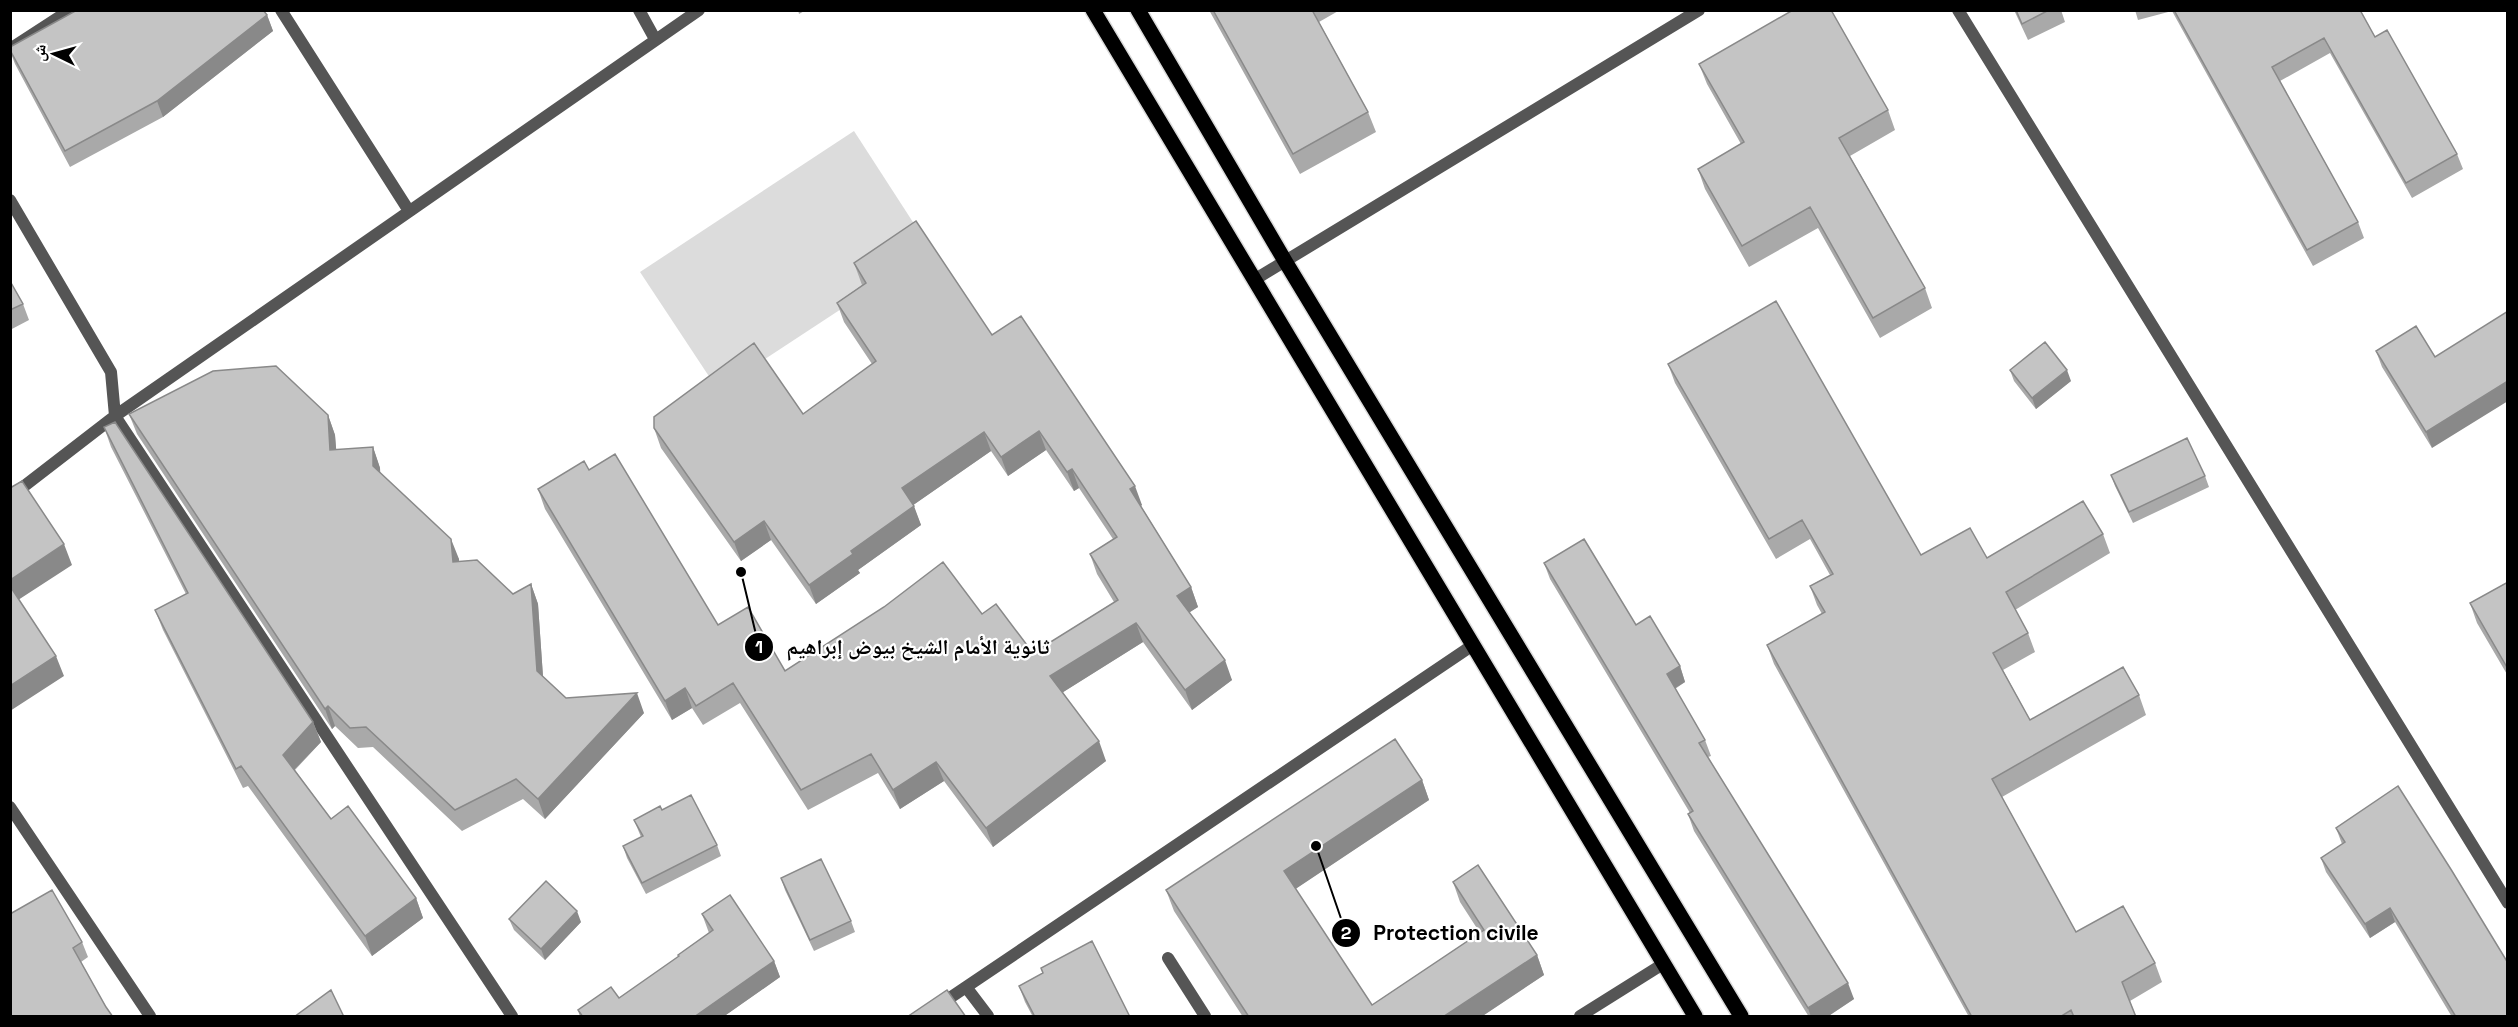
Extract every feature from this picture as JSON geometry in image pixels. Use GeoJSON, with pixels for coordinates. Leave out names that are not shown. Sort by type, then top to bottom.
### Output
{"type":"FeatureCollection","features":[{"type":"Feature","properties":{"kind":"main road"},"geometry":{"type":"LineString","coordinates":[[1092,10],[1695,1017]]}},
{"type":"Feature","properties":{"kind":"main road"},"geometry":{"type":"LineString","coordinates":[[1138,10],[1285,261],[1741,1017]]}},
{"type":"Feature","properties":{"kind":"street"},"geometry":{"type":"LineString","coordinates":[[10,49],[70,10]]}},
{"type":"Feature","properties":{"kind":"street"},"geometry":{"type":"LineString","coordinates":[[281,10],[409,210]]}},
{"type":"Feature","properties":{"kind":"street"},"geometry":{"type":"LineString","coordinates":[[639,10],[655,39]]}},
{"type":"Feature","properties":{"kind":"street"},"geometry":{"type":"LineString","coordinates":[[10,497],[115,416],[699,10]]}},
{"type":"Feature","properties":{"kind":"street"},"geometry":{"type":"LineString","coordinates":[[1254,280],[1699,10]]}},
{"type":"Feature","properties":{"kind":"street"},"geometry":{"type":"LineString","coordinates":[[1958,10],[2508,903]]}},
{"type":"Feature","properties":{"kind":"street"},"geometry":{"type":"LineString","coordinates":[[10,200],[111,372],[115,416],[512,1017]]}},
{"type":"Feature","properties":{"kind":"street"},"geometry":{"type":"LineString","coordinates":[[923,1017],[1473,645]]}},
{"type":"Feature","properties":{"kind":"street"},"geometry":{"type":"LineString","coordinates":[[10,807],[150,1017]]}},
{"type":"Feature","properties":{"kind":"street"},"geometry":{"type":"LineString","coordinates":[[1168,958],[1205,1017]]}},
{"type":"Feature","properties":{"kind":"street"},"geometry":{"type":"LineString","coordinates":[[1580,1017],[1663,964]]}},
{"type":"Feature","properties":{"kind":"street"},"geometry":{"type":"LineString","coordinates":[[966,987],[987,1017]]}},
{"type":"Feature","properties":{"kind":"shaded area"},"geometry":{"type":"Polygon","coordinates":[[[854,131],[931,250],[718,390],[640,272],[854,131]]]}},
{"type":"Feature","properties":{"kind":"building"},"geometry":{"type":"Polygon","coordinates":[[[77,10],[263,10],[267,15],[157,101],[65,151],[10,47],[77,10]]]}},
{"type":"Feature","properties":{"kind":"building"},"geometry":{"type":"Polygon","coordinates":[[[1213,10],[1312,10],[1368,112],[1293,154],[1213,10]]]}},
{"type":"Feature","properties":{"kind":"building"},"geometry":{"type":"Polygon","coordinates":[[[1793,10],[1831,10],[1888,110],[1839,138],[1925,288],[1873,318],[1810,207],[1742,246],[1698,169],[1744,142],[1699,64],[1793,10]]]}},
{"type":"Feature","properties":{"kind":"building"},"geometry":{"type":"Polygon","coordinates":[[[2016,10],[2049,10],[2022,24],[2016,10]]]}},
{"type":"Feature","properties":{"kind":"building"},"geometry":{"type":"Polygon","coordinates":[[[2174,10],[2360,10],[2375,37],[2387,30],[2457,154],[2406,183],[2324,38],[2272,67],[2358,222],[2307,250],[2174,10]]]}},
{"type":"Feature","properties":{"kind":"building"},"geometry":{"type":"Polygon","coordinates":[[[916,221],[992,335],[1021,316],[1135,486],[1130,489],[1191,587],[1177,596],[1225,660],[1185,690],[1136,623],[1050,676],[1099,741],[986,828],[936,762],[893,790],[871,754],[801,790],[733,683],[696,706],[685,688],[665,701],[538,489],[584,461],[589,470],[615,454],[718,625],[748,607],[785,671],[884,607],[943,562],[982,614],[996,604],[1033,653],[1118,600],[1090,554],[1117,537],[1072,469],[1067,472],[1039,431],[1001,457],[984,432],[902,488],[914,506],[851,551],[853,554],[809,585],[764,521],[734,542],[654,428],[654,417],[754,343],[803,414],[876,361],[837,303],[866,283],[854,263],[916,221]]]}},
{"type":"Feature","properties":{"kind":"building"},"geometry":{"type":"Polygon","coordinates":[[[10,281],[23,304],[10,310],[10,281]]]}},
{"type":"Feature","properties":{"kind":"building"},"geometry":{"type":"Polygon","coordinates":[[[1776,301],[1921,555],[1970,528],[1987,558],[2083,501],[2103,534],[2006,592],[2028,633],[1993,653],[2030,720],[2123,667],[2139,695],[1992,779],[2076,932],[2123,906],[2155,963],[2122,982],[2136,1017],[2074,1017],[2071,1010],[2060,1017],[1972,1017],[1767,645],[1825,612],[1810,586],[1833,574],[1802,520],[1769,539],[1668,364],[1776,301]]]}},
{"type":"Feature","properties":{"kind":"building"},"geometry":{"type":"Polygon","coordinates":[[[2508,311],[2508,381],[2426,432],[2376,351],[2416,326],[2435,357],[2508,311]]]}},
{"type":"Feature","properties":{"kind":"building"},"geometry":{"type":"Polygon","coordinates":[[[2045,342],[2067,370],[2032,398],[2010,370],[2045,342]]]}},
{"type":"Feature","properties":{"kind":"building"},"geometry":{"type":"Polygon","coordinates":[[[276,366],[328,415],[330,450],[373,447],[373,466],[451,539],[453,562],[477,560],[513,594],[531,584],[537,671],[566,698],[637,693],[538,799],[516,779],[455,810],[366,727],[350,728],[328,706],[325,709],[129,414],[213,371],[276,366]]]}},
{"type":"Feature","properties":{"kind":"building"},"geometry":{"type":"Polygon","coordinates":[[[115,422],[313,722],[283,755],[331,819],[348,806],[416,898],[365,936],[241,766],[236,769],[155,610],[188,593],[104,427],[115,422]]]}},
{"type":"Feature","properties":{"kind":"building"},"geometry":{"type":"Polygon","coordinates":[[[2187,438],[2205,476],[2129,512],[2111,475],[2187,438]]]}},
{"type":"Feature","properties":{"kind":"building"},"geometry":{"type":"Polygon","coordinates":[[[22,481],[64,544],[10,580],[10,488],[22,481]]]}},
{"type":"Feature","properties":{"kind":"building"},"geometry":{"type":"Polygon","coordinates":[[[1584,539],[1636,625],[1650,616],[1680,666],[1667,674],[1705,740],[1699,743],[1848,983],[1808,1008],[1688,814],[1693,811],[1544,563],[1584,539]]]}},
{"type":"Feature","properties":{"kind":"building"},"geometry":{"type":"Polygon","coordinates":[[[2508,582],[2508,669],[2470,603],[2508,582]]]}},
{"type":"Feature","properties":{"kind":"building"},"geometry":{"type":"Polygon","coordinates":[[[10,586],[56,656],[10,686],[10,586]]]}},
{"type":"Feature","properties":{"kind":"building"},"geometry":{"type":"Polygon","coordinates":[[[1395,739],[1422,780],[1284,871],[1372,1005],[1484,930],[1453,882],[1478,865],[1537,955],[1443,1017],[1249,1017],[1166,890],[1395,739]]]}},
{"type":"Feature","properties":{"kind":"building"},"geometry":{"type":"Polygon","coordinates":[[[2398,786],[2508,963],[2508,1017],[2456,1017],[2390,908],[2365,924],[2321,858],[2345,842],[2336,828],[2398,786]]]}},
{"type":"Feature","properties":{"kind":"building"},"geometry":{"type":"Polygon","coordinates":[[[691,795],[717,845],[642,883],[623,846],[643,836],[634,820],[660,806],[662,810],[691,795]]]}},
{"type":"Feature","properties":{"kind":"building"},"geometry":{"type":"Polygon","coordinates":[[[821,859],[851,921],[810,940],[781,878],[821,859]]]}},
{"type":"Feature","properties":{"kind":"building"},"geometry":{"type":"Polygon","coordinates":[[[546,881],[577,911],[541,949],[509,919],[546,881]]]}},
{"type":"Feature","properties":{"kind":"building"},"geometry":{"type":"Polygon","coordinates":[[[52,890],[82,942],[73,948],[113,1017],[10,1017],[10,914],[52,890]]]}},
{"type":"Feature","properties":{"kind":"building"},"geometry":{"type":"Polygon","coordinates":[[[730,895],[774,961],[694,1017],[583,1017],[578,1010],[611,987],[619,998],[713,930],[702,914],[730,895]]]}},
{"type":"Feature","properties":{"kind":"building"},"geometry":{"type":"Polygon","coordinates":[[[1092,941],[1130,1017],[1035,1017],[1019,986],[1043,973],[1041,968],[1092,941]]]}},
{"type":"Feature","properties":{"kind":"building"},"geometry":{"type":"Polygon","coordinates":[[[331,990],[344,1017],[294,1017],[331,990]]]}},
{"type":"Feature","properties":{"kind":"building"},"geometry":{"type":"Polygon","coordinates":[[[947,990],[966,1017],[907,1017],[947,990]]]}},
{"type":"Feature","properties":{"kind":"place","name":"ثانوية الأمام الشيخ بيوض إبراهيم"},"geometry":{"type":"Point","coordinates":[741,572]}},
{"type":"Feature","properties":{"kind":"place","name":"Protection civile"},"geometry":{"type":"Point","coordinates":[1316,846]}}]}
